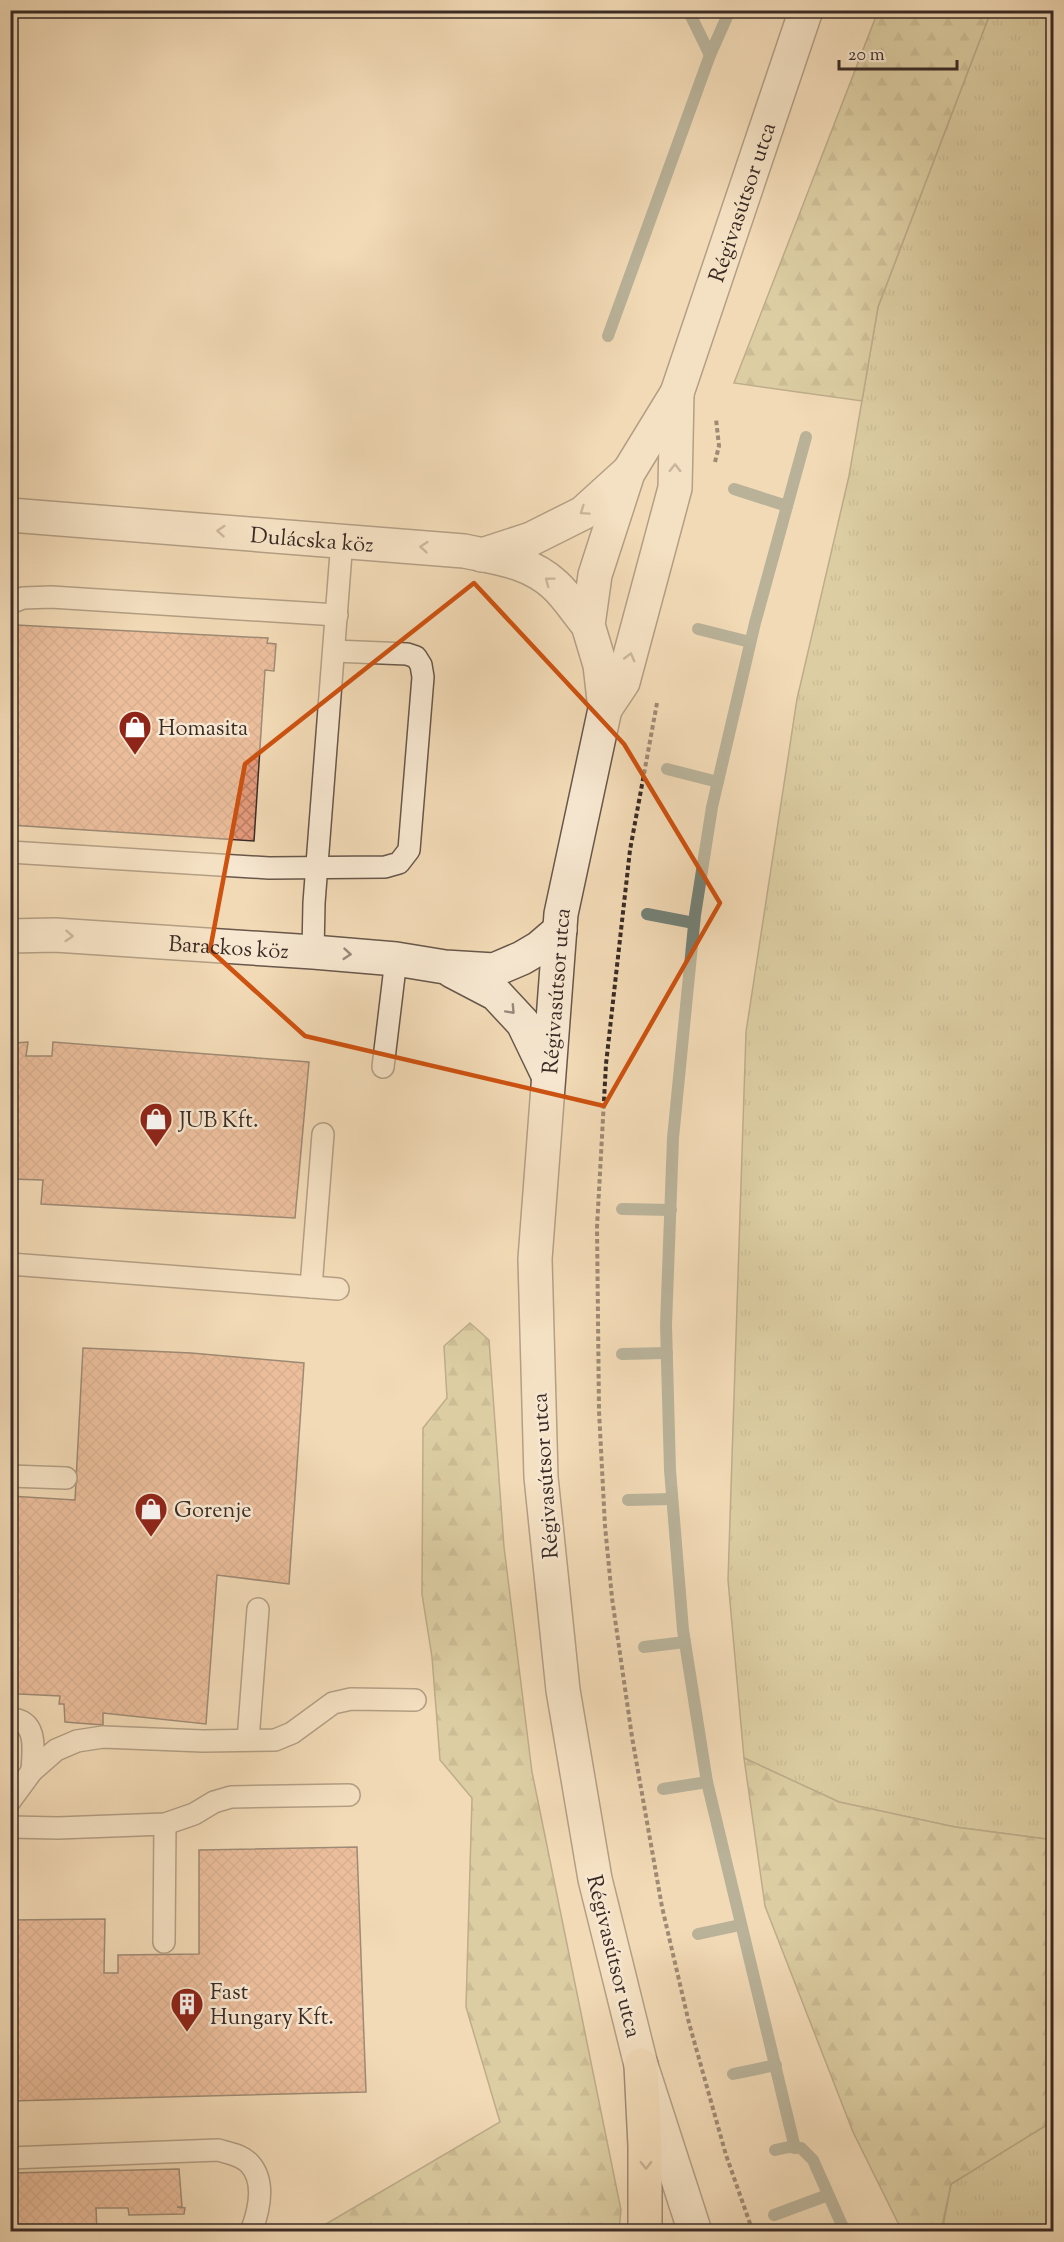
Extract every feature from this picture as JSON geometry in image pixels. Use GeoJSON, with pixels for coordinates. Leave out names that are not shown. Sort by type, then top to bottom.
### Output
{"type":"FeatureCollection","features":[{"type":"Feature","properties":{"kind":"highway"},"geometry":{"type":"LineString","coordinates":[[641,2065],[645,2146],[645,2232]]}},
{"type":"Feature","properties":{"kind":"street","name":"Régivasútsor utca"},"geometry":{"type":"LineString","coordinates":[[695,2232],[641,2065],[593,1867],[563,1690],[541,1477],[535,1259],[561,914],[605,709],[600,665],[588,625],[595,575],[628,473],[677,393],[806,10]]}},
{"type":"Feature","properties":{"kind":"street","name":"Régivasútsor utca"},"geometry":{"type":"LineString","coordinates":[[605,709],[623,682],[675,488],[677,393]]}},
{"type":"Feature","properties":{"kind":"street"},"geometry":{"type":"LineString","coordinates":[[482,555],[531,538],[583,513],[628,473]]}},
{"type":"Feature","properties":{"kind":"street","name":"Dulácska köz"},"geometry":{"type":"LineString","coordinates":[[10,515],[464,550],[508,559],[532,569],[556,585],[588,625]]}},
{"type":"Feature","properties":{"kind":"street","name":"Barackos köz"},"geometry":{"type":"LineString","coordinates":[[10,936],[54,935],[314,951],[396,959],[445,967],[494,970],[539,948],[560,930]]}},
{"type":"Feature","properties":{"kind":"street","name":"Barackos köz"},"geometry":{"type":"LineString","coordinates":[[445,967],[496,994],[523,1023],[549,1077]]}},
{"type":"Feature","properties":{"kind":"lane"},"geometry":{"type":"LineString","coordinates":[[314,951],[342,540]]}},
{"type":"Feature","properties":{"kind":"lane"},"geometry":{"type":"LineString","coordinates":[[10,603],[23,598],[51,597],[337,615]]}},
{"type":"Feature","properties":{"kind":"lane"},"geometry":{"type":"LineString","coordinates":[[10,852],[269,868],[385,867],[399,863],[406,856],[410,843],[423,677],[421,665],[416,657],[407,654],[334,651]]}},
{"type":"Feature","properties":{"kind":"lane"},"geometry":{"type":"LineString","coordinates":[[383,1067],[396,959]]}},
{"type":"Feature","properties":{"kind":"lane"},"geometry":{"type":"LineString","coordinates":[[311,1287],[323,1134]]}},
{"type":"Feature","properties":{"kind":"lane"},"geometry":{"type":"LineString","coordinates":[[10,1264],[338,1289]]}},
{"type":"Feature","properties":{"kind":"lane"},"geometry":{"type":"LineString","coordinates":[[10,1476],[66,1478]]}},
{"type":"Feature","properties":{"kind":"lane"},"geometry":{"type":"LineString","coordinates":[[248,1740],[258,1610]]}},
{"type":"Feature","properties":{"kind":"lane"},"geometry":{"type":"LineString","coordinates":[[10,1801],[32,1771],[56,1750],[77,1741],[103,1737],[203,1741],[275,1740],[292,1733],[333,1703],[351,1699],[415,1700]]}},
{"type":"Feature","properties":{"kind":"lane"},"geometry":{"type":"LineString","coordinates":[[10,1719],[18,1720],[30,1728],[34,1738],[32,1771]]}},
{"type":"Feature","properties":{"kind":"lane"},"geometry":{"type":"LineString","coordinates":[[10,1827],[67,1828],[165,1824],[194,1814],[214,1802],[231,1797],[349,1796]]}},
{"type":"Feature","properties":{"kind":"lane"},"geometry":{"type":"LineString","coordinates":[[164,1942],[165,1824]]}},
{"type":"Feature","properties":{"kind":"lane"},"geometry":{"type":"LineString","coordinates":[[10,2158],[218,2150],[238,2156],[249,2163],[257,2177],[260,2197],[257,2216],[251,2232]]}},
{"type":"Feature","properties":{"kind":"path"},"geometry":{"type":"LineString","coordinates":[[677,393],[716,418],[719,446],[714,466]]}},
{"type":"Feature","properties":{"kind":"path"},"geometry":{"type":"LineString","coordinates":[[658,694],[630,850],[605,1075],[597,1227],[597,1318],[605,1526],[612,1598],[632,1737],[662,1907],[689,2023],[726,2155],[753,2232]]}},
{"type":"Feature","properties":{"kind":"highlighted area"},"geometry":{"type":"Polygon","coordinates":[[[474,583],[624,744],[720,903],[604,1106],[305,1036],[210,950],[245,764],[474,583]]]}},
{"type":"Feature","properties":{"kind":"green space"},"geometry":{"type":"Polygon","coordinates":[[[878,11],[991,11],[878,307],[862,401],[734,383],[878,11]]]}},
{"type":"Feature","properties":{"kind":"green space"},"geometry":{"type":"Polygon","coordinates":[[[991,11],[1053,11],[1053,1840],[955,1827],[839,1802],[744,1758],[728,1580],[746,1032],[797,699],[849,476],[878,307],[991,11]]]}},
{"type":"Feature","properties":{"kind":"green space"},"geometry":{"type":"Polygon","coordinates":[[[470,1323],[489,1340],[504,1547],[532,1772],[621,2210],[619,2231],[314,2231],[500,2122],[466,2007],[472,1798],[440,1760],[432,1657],[422,1594],[423,1428],[447,1398],[444,1346],[470,1323]]]}},
{"type":"Feature","properties":{"kind":"green space"},"geometry":{"type":"Polygon","coordinates":[[[744,1758],[839,1802],[955,1827],[1053,1840],[1053,2121],[951,2184],[941,2231],[902,2231],[853,2132],[765,1906],[744,1758]]]}},
{"type":"Feature","properties":{"kind":"green space"},"geometry":{"type":"Polygon","coordinates":[[[1053,2121],[1053,2231],[942,2232],[951,2184],[1053,2121]]]}},
{"type":"Feature","properties":{"kind":"building","name":"Homasita"},"geometry":{"type":"Polygon","coordinates":[[[16,625],[268,638],[267,643],[276,644],[274,671],[265,670],[254,841],[10,825],[10,687],[16,625]]]}},
{"type":"Feature","properties":{"kind":"building","name":"JUB Kft."},"geometry":{"type":"Polygon","coordinates":[[[28,1042],[26,1056],[52,1056],[53,1042],[309,1062],[295,1218],[41,1204],[43,1180],[10,1179],[10,1072],[14,1043],[28,1042]]]}},
{"type":"Feature","properties":{"kind":"building","name":"Gorenje"},"geometry":{"type":"Polygon","coordinates":[[[83,1348],[191,1353],[304,1363],[289,1584],[217,1575],[206,1724],[103,1713],[103,1725],[65,1722],[64,1704],[59,1704],[60,1696],[19,1694],[10,1690],[10,1496],[75,1500],[83,1348]]]}},
{"type":"Feature","properties":{"kind":"building","name":"Fast Hungary Kft."},"geometry":{"type":"Polygon","coordinates":[[[357,1847],[366,2092],[10,2101],[10,1920],[105,1919],[104,1973],[118,1973],[118,1955],[199,1954],[199,1850],[357,1847]]]}},
{"type":"Feature","properties":{"kind":"building"},"geometry":{"type":"Polygon","coordinates":[[[179,2169],[182,2207],[177,2207],[185,2208],[184,2214],[129,2215],[128,2208],[96,2208],[97,2232],[10,2232],[10,2173],[179,2169]]]}},
{"type":"Feature","properties":{"kind":"waterway"},"geometry":{"type":"LineString","coordinates":[[688,10],[710,55]]}},
{"type":"Feature","properties":{"kind":"waterway"},"geometry":{"type":"LineString","coordinates":[[608,336],[710,55],[730,10]]}},
{"type":"Feature","properties":{"kind":"waterway"},"geometry":{"type":"LineString","coordinates":[[795,2148],[707,1782],[683,1630],[670,1470],[666,1325],[673,1138],[695,915],[712,807],[755,623],[806,437]]}},
{"type":"Feature","properties":{"kind":"waterway"},"geometry":{"type":"LineString","coordinates":[[734,489],[787,506]]}},
{"type":"Feature","properties":{"kind":"waterway"},"geometry":{"type":"LineString","coordinates":[[698,629],[750,642]]}},
{"type":"Feature","properties":{"kind":"waterway"},"geometry":{"type":"LineString","coordinates":[[667,769],[718,782]]}},
{"type":"Feature","properties":{"kind":"waterway"},"geometry":{"type":"LineString","coordinates":[[647,914],[694,923]]}},
{"type":"Feature","properties":{"kind":"waterway"},"geometry":{"type":"LineString","coordinates":[[622,1209],[671,1210]]}},
{"type":"Feature","properties":{"kind":"waterway"},"geometry":{"type":"LineString","coordinates":[[622,1354],[667,1353]]}},
{"type":"Feature","properties":{"kind":"waterway"},"geometry":{"type":"LineString","coordinates":[[628,1500],[672,1499]]}},
{"type":"Feature","properties":{"kind":"waterway"},"geometry":{"type":"LineString","coordinates":[[644,1647],[685,1642]]}},
{"type":"Feature","properties":{"kind":"waterway"},"geometry":{"type":"LineString","coordinates":[[663,1789],[707,1782]]}},
{"type":"Feature","properties":{"kind":"waterway"},"geometry":{"type":"LineString","coordinates":[[698,1934],[740,1925]]}},
{"type":"Feature","properties":{"kind":"waterway"},"geometry":{"type":"LineString","coordinates":[[733,2074],[776,2065]]}},
{"type":"Feature","properties":{"kind":"waterway"},"geometry":{"type":"LineString","coordinates":[[775,2150],[789,2147],[801,2148],[813,2160],[845,2232]]}},
{"type":"Feature","properties":{"kind":"waterway"},"geometry":{"type":"LineString","coordinates":[[774,2215],[828,2195]]}},
{"type":"Feature","properties":{"kind":"place","name":"Homasita"},"geometry":{"type":"Point","coordinates":[135,756]}},
{"type":"Feature","properties":{"kind":"place","name":"JUB Kft."},"geometry":{"type":"Point","coordinates":[156,1148]}},
{"type":"Feature","properties":{"kind":"place","name":"Gorenje"},"geometry":{"type":"Point","coordinates":[151,1538]}},
{"type":"Feature","properties":{"kind":"place","name":"Fast Hungary Kft."},"geometry":{"type":"Point","coordinates":[187,2033]}}]}
